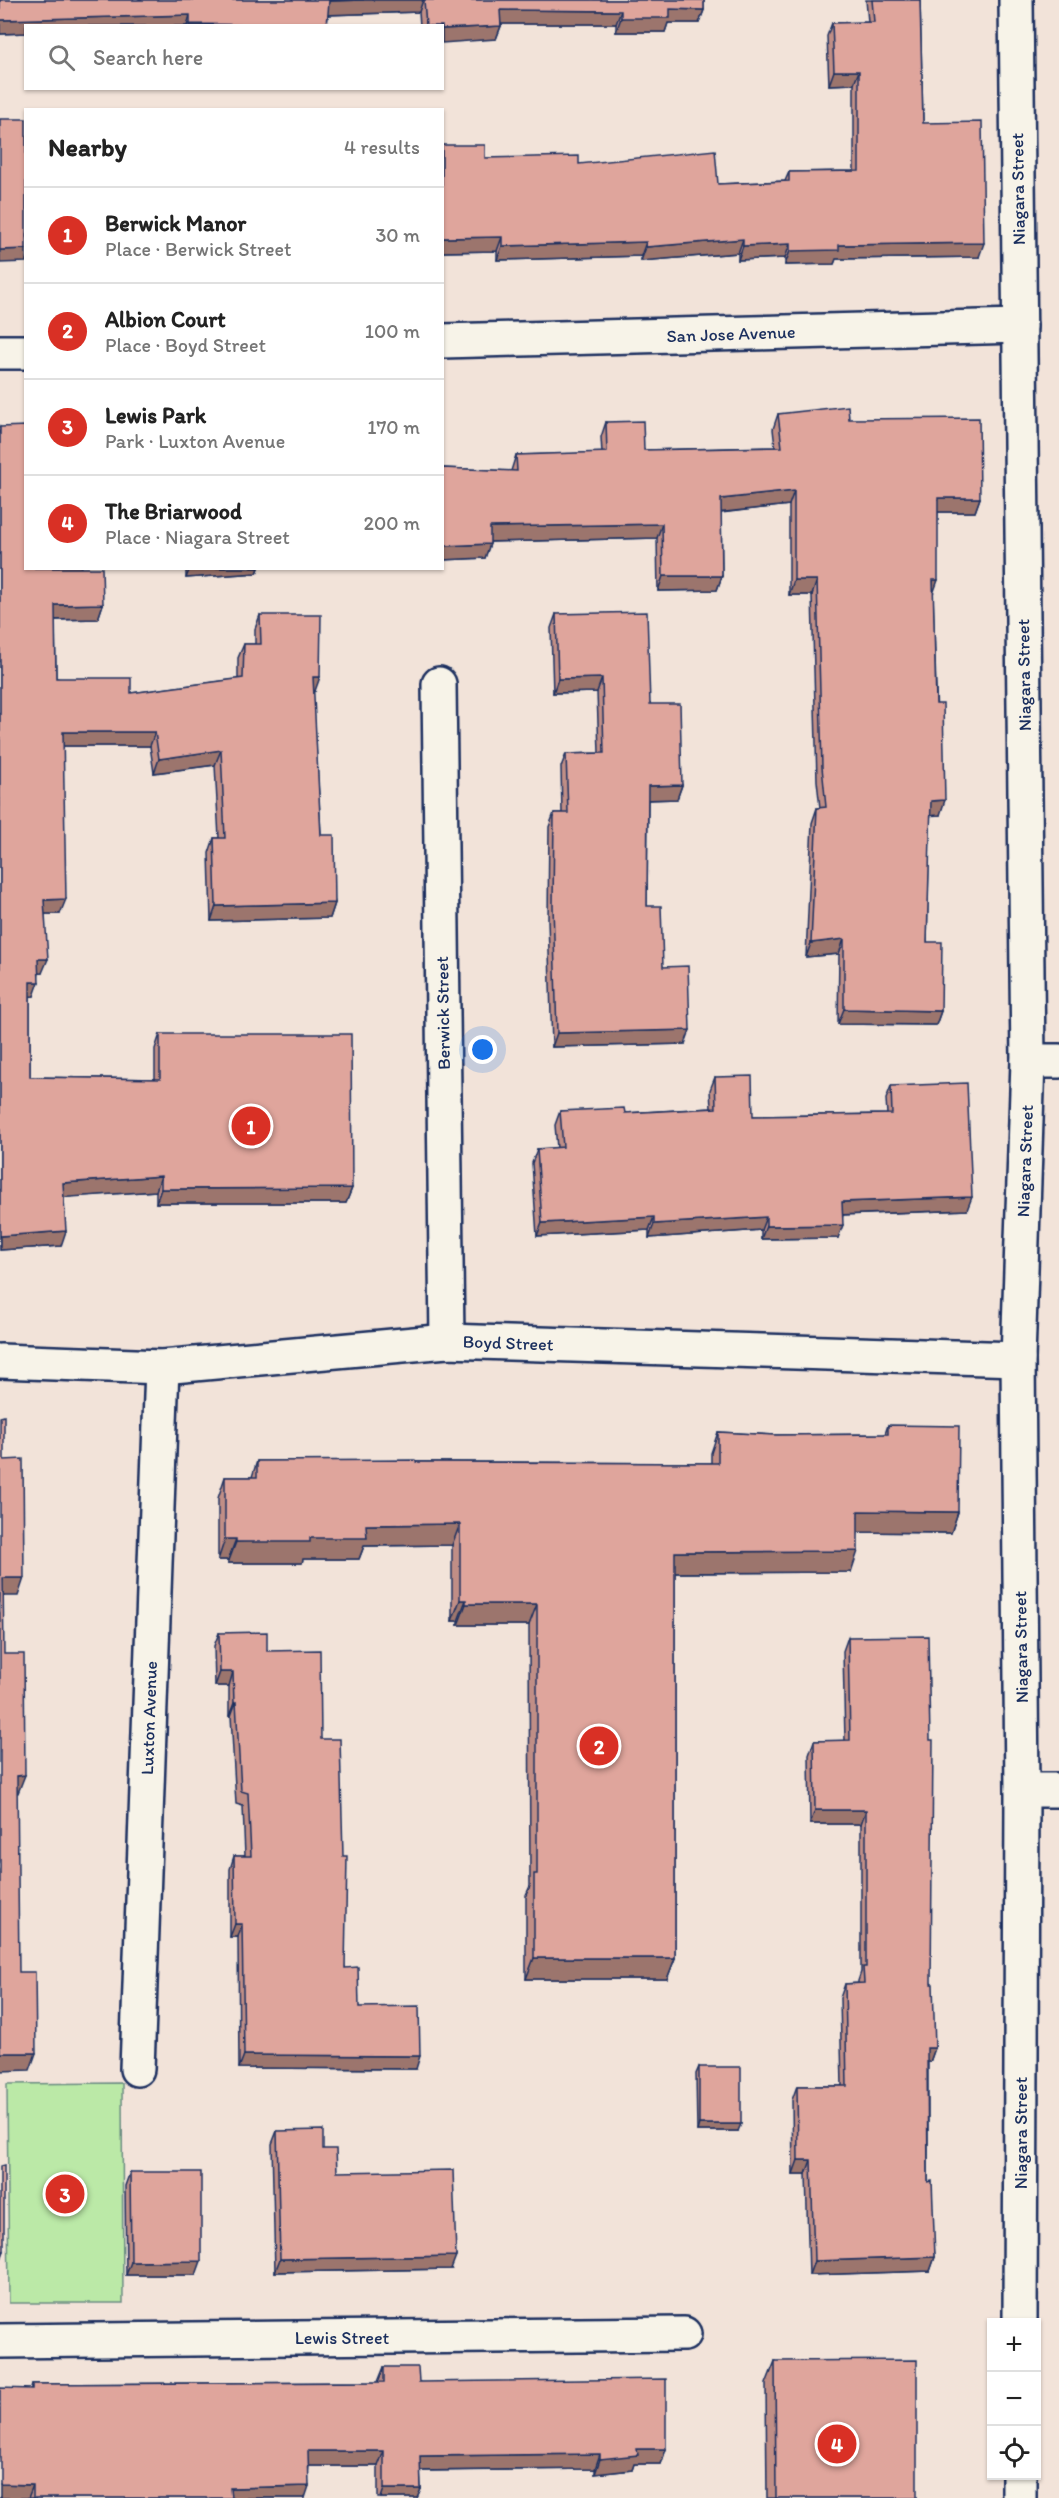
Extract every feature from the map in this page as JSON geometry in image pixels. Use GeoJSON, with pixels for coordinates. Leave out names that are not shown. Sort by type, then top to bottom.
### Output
{"type":"FeatureCollection","features":[{"type":"Feature","properties":{"kind":"street","name":"Niagara Street"},"geometry":{"type":"LineString","coordinates":[[1016,0],[1020,326],[1044,1061],[1018,1359],[1022,1791],[1020,2318]]}},
{"type":"Feature","properties":{"kind":"street","name":"San Jose Avenue"},"geometry":{"type":"LineString","coordinates":[[444,341],[1020,326]]}},
{"type":"Feature","properties":{"kind":"street"},"geometry":{"type":"LineString","coordinates":[[0,352],[24,352]]}},
{"type":"Feature","properties":{"kind":"street","name":"Berwick Street"},"geometry":{"type":"LineString","coordinates":[[439,684],[447,1341]]}},
{"type":"Feature","properties":{"kind":"street","name":"Boyd Street"},"geometry":{"type":"LineString","coordinates":[[0,1361],[162,1367],[447,1341],[1018,1359]]}},
{"type":"Feature","properties":{"kind":"street","name":"Luxton Avenue"},"geometry":{"type":"LineString","coordinates":[[137,2069],[162,1367]]}},
{"type":"Feature","properties":{"kind":"street"},"geometry":{"type":"LineString","coordinates":[[1022,1791],[1059,1790]]}},
{"type":"Feature","properties":{"kind":"street","name":"Lewis Street"},"geometry":{"type":"LineString","coordinates":[[0,2341],[684,2334]]}},
{"type":"Feature","properties":{"kind":"street"},"geometry":{"type":"LineString","coordinates":[[1019,2498],[1020,2480]]}},
{"type":"Feature","properties":{"kind":"green space"},"geometry":{"type":"Polygon","coordinates":[[[122,2083],[123,2303],[9,2303],[7,2084],[122,2083]]]}},
{"type":"Feature","properties":{"kind":"building"},"geometry":{"type":"Polygon","coordinates":[[[0,0],[364,0],[329,1],[327,24],[190,24],[190,15],[0,20],[0,0]]]}},
{"type":"Feature","properties":{"kind":"building"},"geometry":{"type":"Polygon","coordinates":[[[424,0],[704,0],[704,10],[670,9],[670,18],[621,18],[621,11],[500,10],[501,26],[444,29],[444,24],[426,24],[424,0]]]}},
{"type":"Feature","properties":{"kind":"building"},"geometry":{"type":"Polygon","coordinates":[[[872,0],[920,0],[923,123],[982,122],[984,243],[839,245],[839,250],[790,251],[790,244],[743,246],[743,239],[646,247],[646,242],[502,246],[502,237],[444,238],[444,145],[485,145],[485,158],[579,156],[579,164],[715,150],[718,184],[789,181],[789,172],[859,171],[859,71],[834,71],[832,23],[874,22],[872,0]]]}},
{"type":"Feature","properties":{"kind":"building"},"geometry":{"type":"Polygon","coordinates":[[[0,119],[24,119],[24,249],[0,250],[0,119]]]}},
{"type":"Feature","properties":{"kind":"building"},"geometry":{"type":"Polygon","coordinates":[[[848,406],[849,419],[979,418],[980,498],[938,498],[938,580],[933,580],[936,704],[943,704],[945,800],[931,801],[927,942],[942,942],[941,1011],[844,1009],[844,939],[811,943],[817,808],[826,807],[822,767],[817,580],[794,580],[794,491],[721,499],[722,576],[663,576],[662,524],[490,527],[490,544],[444,546],[444,468],[517,471],[516,455],[607,452],[606,422],[643,421],[644,450],[782,447],[778,414],[848,406]]]}},
{"type":"Feature","properties":{"kind":"building"},"geometry":{"type":"Polygon","coordinates":[[[24,426],[24,570],[102,570],[103,604],[55,605],[56,678],[131,678],[131,693],[243,678],[244,644],[261,644],[260,615],[321,615],[320,677],[313,677],[321,835],[334,835],[335,903],[216,906],[214,838],[225,838],[221,750],[159,759],[155,732],[63,732],[66,899],[44,900],[48,959],[38,959],[39,982],[30,982],[30,1077],[160,1079],[160,1034],[351,1034],[352,1188],[161,1189],[161,1176],[63,1183],[66,1231],[0,1236],[0,427],[24,426]]]}},
{"type":"Feature","properties":{"kind":"building"},"geometry":{"type":"Polygon","coordinates":[[[647,612],[650,704],[680,704],[682,785],[648,786],[647,906],[661,906],[663,967],[688,966],[690,1030],[557,1033],[553,906],[554,813],[568,813],[566,754],[604,753],[602,678],[558,679],[556,614],[647,612]]]}},
{"type":"Feature","properties":{"kind":"building"},"geometry":{"type":"Polygon","coordinates":[[[752,1076],[753,1116],[892,1114],[891,1086],[967,1083],[972,1197],[842,1202],[843,1225],[766,1226],[766,1217],[654,1224],[654,1217],[542,1223],[537,1149],[563,1147],[560,1111],[624,1108],[625,1113],[716,1108],[715,1077],[752,1076]]]}},
{"type":"Feature","properties":{"kind":"building"},"geometry":{"type":"Polygon","coordinates":[[[4,1416],[4,1460],[23,1459],[24,1578],[3,1578],[4,1654],[24,1654],[25,1775],[17,1776],[19,1972],[35,1972],[36,2053],[0,2053],[0,1417],[4,1416]]]}},
{"type":"Feature","properties":{"kind":"building"},"geometry":{"type":"Polygon","coordinates":[[[888,1425],[959,1426],[958,1512],[858,1511],[858,1551],[675,1552],[675,1958],[534,1958],[534,1874],[537,1874],[537,1604],[466,1604],[466,1600],[460,1600],[460,1524],[366,1525],[367,1538],[310,1538],[310,1542],[236,1542],[236,1539],[225,1539],[225,1477],[257,1477],[257,1461],[718,1463],[718,1432],[776,1435],[888,1434],[888,1425]]]}},
{"type":"Feature","properties":{"kind":"building"},"geometry":{"type":"Polygon","coordinates":[[[267,1632],[267,1651],[320,1650],[321,1739],[340,1739],[343,1856],[347,1856],[345,1968],[358,1967],[359,2007],[419,2006],[420,2056],[244,2055],[242,1924],[235,1924],[234,1856],[251,1856],[248,1793],[241,1791],[233,1672],[220,1672],[219,1633],[267,1632]]]}},
{"type":"Feature","properties":{"kind":"building"},"geometry":{"type":"Polygon","coordinates":[[[928,1636],[930,1740],[933,1740],[931,1984],[933,1984],[935,2048],[927,2048],[928,2182],[932,2181],[935,2257],[814,2261],[811,2160],[798,2160],[797,2086],[847,2086],[845,1984],[864,1983],[863,1967],[866,1967],[866,1810],[815,1810],[814,1741],[850,1740],[848,1637],[928,1636]]]}},
{"type":"Feature","properties":{"kind":"building"},"geometry":{"type":"Polygon","coordinates":[[[699,2067],[741,2067],[741,2124],[699,2124],[699,2067]]]}},
{"type":"Feature","properties":{"kind":"building"},"geometry":{"type":"Polygon","coordinates":[[[323,2130],[323,2149],[336,2149],[337,2172],[453,2170],[456,2256],[280,2259],[277,2131],[323,2130]]]}},
{"type":"Feature","properties":{"kind":"building"},"geometry":{"type":"Polygon","coordinates":[[[4,2165],[4,2251],[0,2251],[0,2166],[4,2165]]]}},
{"type":"Feature","properties":{"kind":"building"},"geometry":{"type":"Polygon","coordinates":[[[130,2172],[201,2172],[201,2261],[131,2262],[130,2172]]]}},
{"type":"Feature","properties":{"kind":"building"},"geometry":{"type":"Polygon","coordinates":[[[917,2360],[917,2498],[776,2498],[775,2361],[917,2360]]]}},
{"type":"Feature","properties":{"kind":"building"},"geometry":{"type":"Polygon","coordinates":[[[384,2367],[418,2367],[419,2382],[666,2379],[666,2449],[637,2449],[638,2455],[600,2459],[600,2454],[420,2456],[421,2489],[384,2489],[384,2451],[308,2451],[309,2486],[230,2488],[231,2498],[33,2498],[33,2485],[0,2484],[0,2388],[32,2389],[32,2384],[384,2382],[384,2367]]]}},
{"type":"Feature","properties":{"kind":"place","name":"Berwick Manor"},"geometry":{"type":"Point","coordinates":[251,1126]}},
{"type":"Feature","properties":{"kind":"place","name":"Albion Court"},"geometry":{"type":"Point","coordinates":[599,1746]}},
{"type":"Feature","properties":{"kind":"place","name":"Lewis Park"},"geometry":{"type":"Point","coordinates":[65,2194]}},
{"type":"Feature","properties":{"kind":"place","name":"The Briarwood"},"geometry":{"type":"Point","coordinates":[837,2444]}}]}
